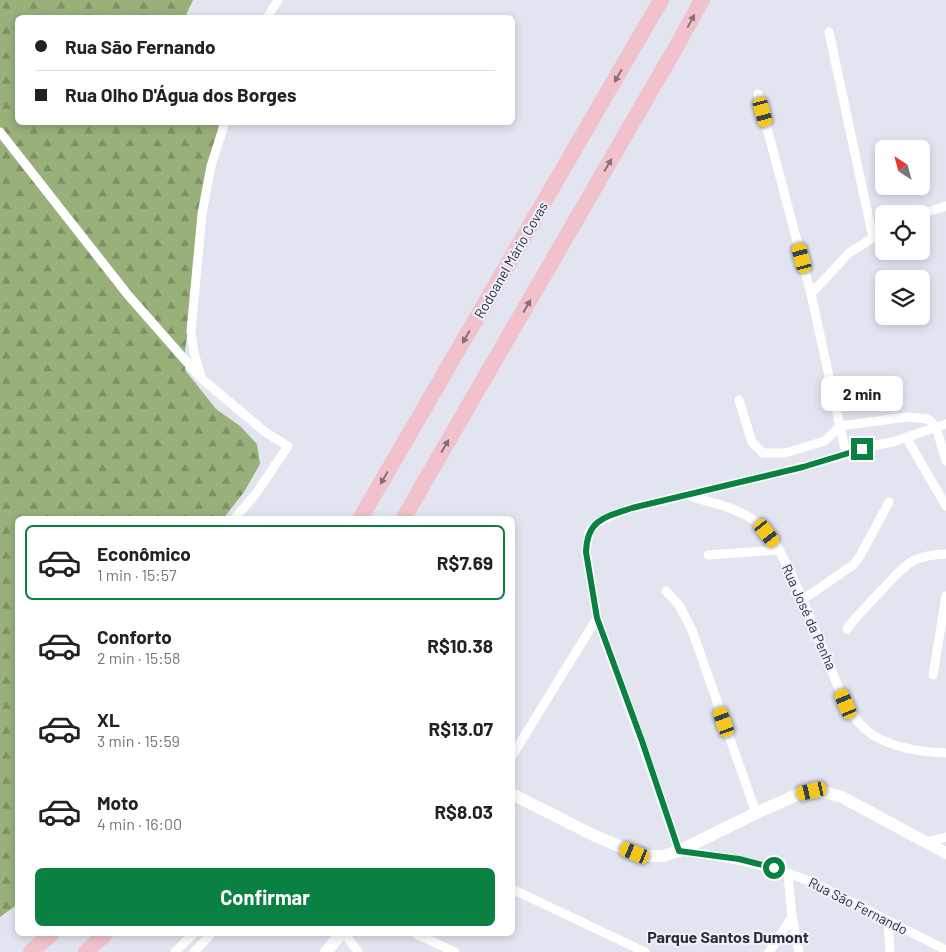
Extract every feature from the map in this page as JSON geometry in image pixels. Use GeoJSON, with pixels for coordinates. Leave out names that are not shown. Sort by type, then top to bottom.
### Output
{"type":"FeatureCollection","features":[{"type":"Feature","properties":{"kind":"highway","name":"Rodoanel Mário Covas"},"geometry":{"type":"LineString","coordinates":[[362,516],[661,0]]}},
{"type":"Feature","properties":{"kind":"highway"},"geometry":{"type":"LineString","coordinates":[[406,516],[702,0]]}},
{"type":"Feature","properties":{"kind":"highway"},"geometry":{"type":"LineString","coordinates":[[31,952],[49,936]]}},
{"type":"Feature","properties":{"kind":"highway"},"geometry":{"type":"LineString","coordinates":[[86,952],[103,936]]}},
{"type":"Feature","properties":{"kind":"street"},"geometry":{"type":"LineString","coordinates":[[269,15],[278,0]]}},
{"type":"Feature","properties":{"kind":"street"},"geometry":{"type":"LineString","coordinates":[[811,294],[849,253],[873,238],[829,32]]}},
{"type":"Feature","properties":{"kind":"street"},"geometry":{"type":"LineString","coordinates":[[758,94],[811,294],[846,454]]}},
{"type":"Feature","properties":{"kind":"street"},"geometry":{"type":"LineString","coordinates":[[202,379],[194,353],[191,331],[194,294],[202,214],[211,166],[224,125]]}},
{"type":"Feature","properties":{"kind":"street"},"geometry":{"type":"LineString","coordinates":[[0,132],[128,295],[202,379],[265,432],[288,446],[255,495],[237,516]]}},
{"type":"Feature","properties":{"kind":"street"},"geometry":{"type":"LineString","coordinates":[[930,211],[946,206]]}},
{"type":"Feature","properties":{"kind":"street"},"geometry":{"type":"LineString","coordinates":[[739,400],[752,442],[762,453],[785,453],[825,441],[840,426],[907,417],[928,419],[936,427],[946,461]]}},
{"type":"Feature","properties":{"kind":"street"},"geometry":{"type":"LineString","coordinates":[[679,851],[642,741],[597,618],[586,552],[589,532],[597,523],[613,514],[632,508],[689,496],[803,467],[893,442],[946,424]]}},
{"type":"Feature","properties":{"kind":"street"},"geometry":{"type":"LineString","coordinates":[[906,437],[946,506]]}},
{"type":"Feature","properties":{"kind":"street","name":"Rua José da Penha"},"geometry":{"type":"LineString","coordinates":[[689,496],[745,514],[760,525],[778,550],[802,600],[846,704],[856,720],[874,736],[894,744],[928,752],[946,753]]}},
{"type":"Feature","properties":{"kind":"street"},"geometry":{"type":"LineString","coordinates":[[802,600],[853,565],[860,556],[889,502]]}},
{"type":"Feature","properties":{"kind":"street"},"geometry":{"type":"LineString","coordinates":[[708,555],[778,550]]}},
{"type":"Feature","properties":{"kind":"street"},"geometry":{"type":"LineString","coordinates":[[846,629],[860,611],[902,567],[923,556],[946,554]]}},
{"type":"Feature","properties":{"kind":"street"},"geometry":{"type":"LineString","coordinates":[[666,591],[679,605],[689,623],[756,813]]}},
{"type":"Feature","properties":{"kind":"street"},"geometry":{"type":"LineString","coordinates":[[933,675],[946,596]]}},
{"type":"Feature","properties":{"kind":"street"},"geometry":{"type":"LineString","coordinates":[[515,751],[597,618]]}},
{"type":"Feature","properties":{"kind":"street"},"geometry":{"type":"LineString","coordinates":[[515,796],[591,834],[635,853],[663,856],[679,851],[799,794],[812,791],[828,793],[842,797],[946,852]]}},
{"type":"Feature","properties":{"kind":"street"},"geometry":{"type":"LineString","coordinates":[[926,842],[946,837]]}},
{"type":"Feature","properties":{"kind":"street","name":"Rua São Fernando"},"geometry":{"type":"LineString","coordinates":[[679,851],[739,859],[788,873],[812,882],[946,950]]}},
{"type":"Feature","properties":{"kind":"street"},"geometry":{"type":"LineString","coordinates":[[788,873],[792,916],[799,952]]}},
{"type":"Feature","properties":{"kind":"street"},"geometry":{"type":"LineString","coordinates":[[515,890],[645,952]]}},
{"type":"Feature","properties":{"kind":"street"},"geometry":{"type":"LineString","coordinates":[[769,952],[792,916]]}},
{"type":"Feature","properties":{"kind":"street"},"geometry":{"type":"LineString","coordinates":[[888,921],[890,952]]}},
{"type":"Feature","properties":{"kind":"street"},"geometry":{"type":"LineString","coordinates":[[175,952],[191,936]]}},
{"type":"Feature","properties":{"kind":"street"},"geometry":{"type":"LineString","coordinates":[[194,952],[209,936]]}},
{"type":"Feature","properties":{"kind":"street"},"geometry":{"type":"LineString","coordinates":[[326,952],[340,936]]}},
{"type":"Feature","properties":{"kind":"street"},"geometry":{"type":"LineString","coordinates":[[346,936],[358,952]]}},
{"type":"Feature","properties":{"kind":"street"},"geometry":{"type":"LineString","coordinates":[[420,936],[455,952]]}},
{"type":"Feature","properties":{"kind":"green space"},"geometry":{"type":"Polygon","coordinates":[[[0,0],[193,0],[186,15],[15,15],[15,125],[219,125],[185,350],[185,370],[216,409],[240,426],[257,444],[260,464],[244,492],[225,516],[15,516],[15,906],[0,917],[0,0]]]}},
{"type":"Feature","properties":{"kind":"district","name":"Parque Santos Dumont"},"geometry":{"type":"Point","coordinates":[728,937]}},
{"type":"Feature","properties":{"kind":"route"},"geometry":{"type":"LineString","coordinates":[[774,868],[739,859],[679,851],[642,741],[597,618],[586,542],[589,532],[597,523],[613,514],[803,467],[862,449]]}}]}
